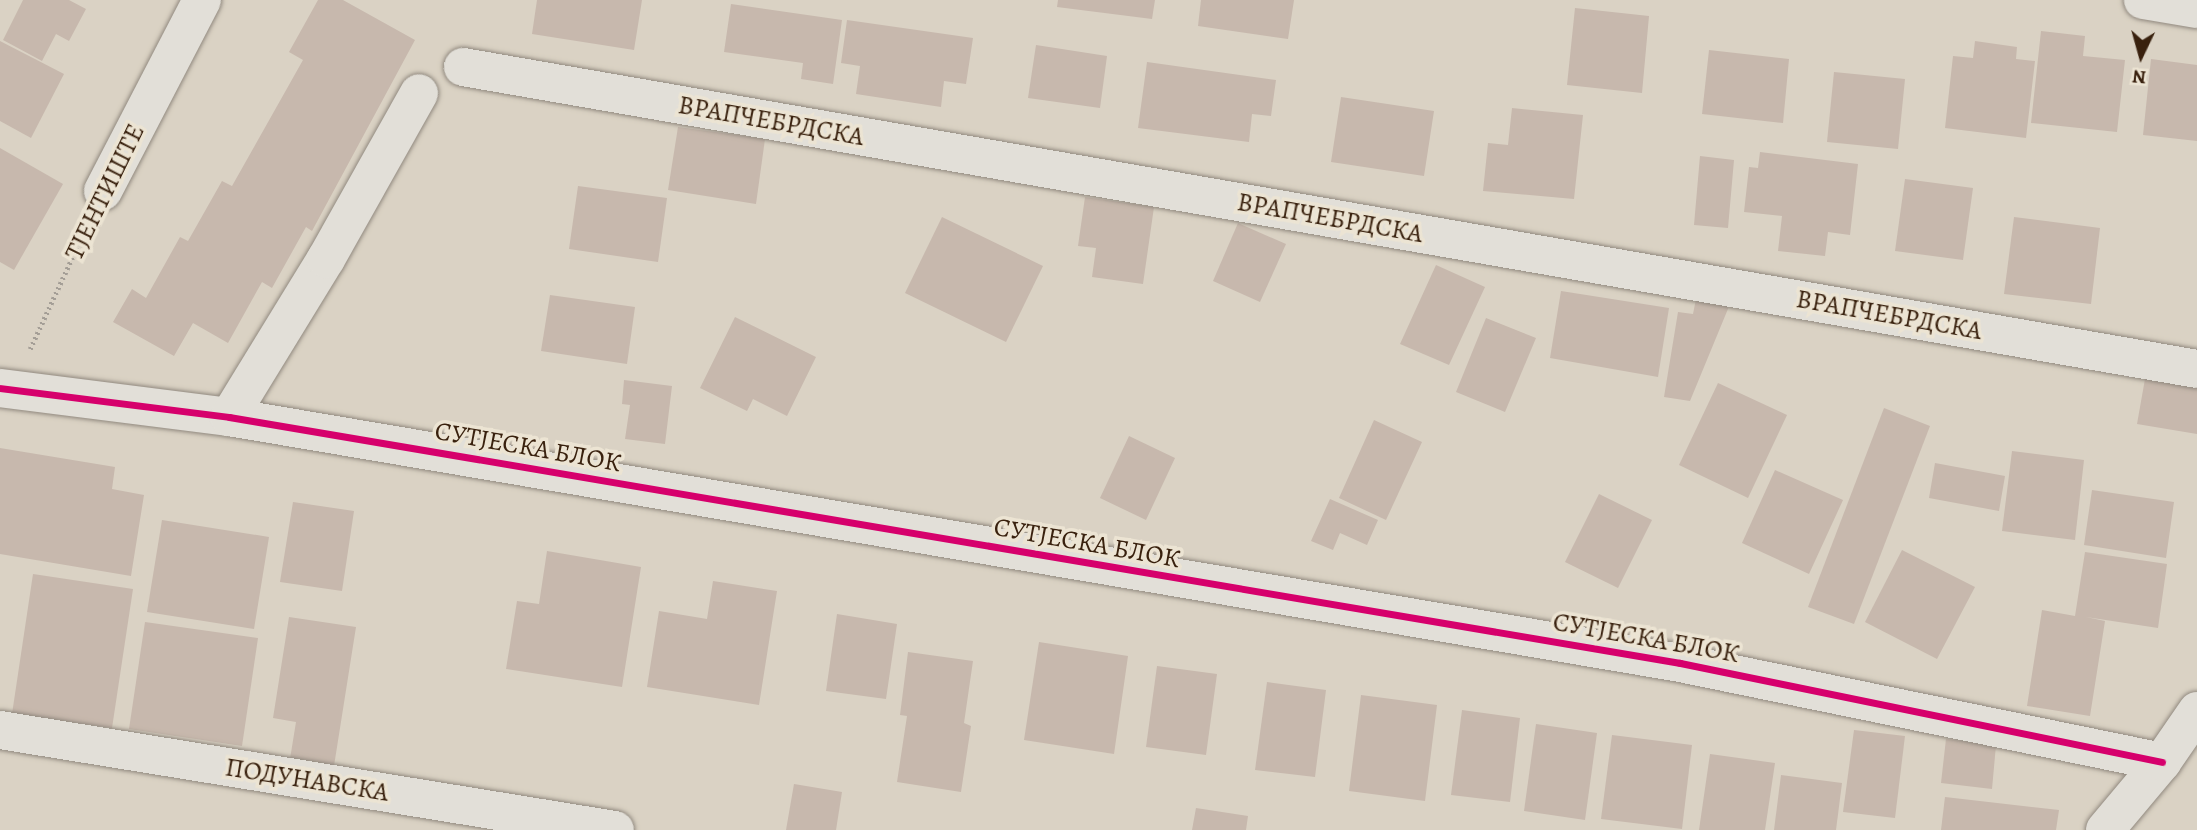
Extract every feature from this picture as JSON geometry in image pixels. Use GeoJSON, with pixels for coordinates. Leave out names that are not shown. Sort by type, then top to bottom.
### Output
{"type":"FeatureCollection","features":[{"type":"Feature","properties":{"kind":"street","name":"ТЈЕНТИШТЕ"},"geometry":{"type":"LineString","coordinates":[[103,191],[202,0]]}},
{"type":"Feature","properties":{"kind":"street"},"geometry":{"type":"LineString","coordinates":[[2143,0],[2197,9]]}},
{"type":"Feature","properties":{"kind":"street","name":"ВРАПЧЕБРДСКА"},"geometry":{"type":"LineString","coordinates":[[463,67],[2197,369]]}},
{"type":"Feature","properties":{"kind":"street"},"geometry":{"type":"LineString","coordinates":[[229,417],[326,259],[419,93]]}},
{"type":"Feature","properties":{"kind":"street","name":"СУТЈЕСКА БЛОК"},"geometry":{"type":"LineString","coordinates":[[6,388],[229,417],[1680,663],[2162,762]]}},
{"type":"Feature","properties":{"kind":"street"},"geometry":{"type":"LineString","coordinates":[[2117,826],[2197,711]]}},
{"type":"Feature","properties":{"kind":"street","name":"ПОДУНАВСКА"},"geometry":{"type":"LineString","coordinates":[[0,730],[615,830]]}},
{"type":"Feature","properties":{"kind":"building"},"geometry":{"type":"Polygon","coordinates":[[[23,0],[69,0],[86,9],[69,41],[56,34],[42,61],[3,40],[23,0]]]}},
{"type":"Feature","properties":{"kind":"building"},"geometry":{"type":"Polygon","coordinates":[[[318,0],[343,0],[415,40],[312,231],[306,227],[272,288],[262,282],[228,343],[193,323],[174,356],[113,322],[132,289],[146,298],[180,237],[188,241],[222,181],[232,186],[303,60],[289,52],[318,0]]]}},
{"type":"Feature","properties":{"kind":"building"},"geometry":{"type":"Polygon","coordinates":[[[537,0],[642,0],[634,50],[532,34],[537,0]]]}},
{"type":"Feature","properties":{"kind":"building"},"geometry":{"type":"Polygon","coordinates":[[[1058,0],[1155,0],[1152,19],[1057,7],[1058,0]]]}},
{"type":"Feature","properties":{"kind":"building"},"geometry":{"type":"Polygon","coordinates":[[[1201,0],[1294,0],[1288,39],[1198,26],[1201,0]]]}},
{"type":"Feature","properties":{"kind":"building"},"geometry":{"type":"Polygon","coordinates":[[[731,4],[842,20],[833,84],[801,79],[803,63],[724,52],[731,4]]]}},
{"type":"Feature","properties":{"kind":"building"},"geometry":{"type":"Polygon","coordinates":[[[1575,8],[1649,16],[1642,93],[1567,85],[1575,8]]]}},
{"type":"Feature","properties":{"kind":"building"},"geometry":{"type":"Polygon","coordinates":[[[847,20],[973,38],[966,84],[944,81],[941,107],[856,94],[860,66],[841,63],[847,20]]]}},
{"type":"Feature","properties":{"kind":"building"},"geometry":{"type":"Polygon","coordinates":[[[2041,31],[2085,36],[2083,56],[2125,60],[2117,132],[2031,123],[2041,31]]]}},
{"type":"Feature","properties":{"kind":"building"},"geometry":{"type":"Polygon","coordinates":[[[0,41],[64,74],[31,138],[0,121],[0,41]]]}},
{"type":"Feature","properties":{"kind":"building"},"geometry":{"type":"Polygon","coordinates":[[[1975,41],[2017,47],[2016,59],[2035,61],[2026,138],[1945,128],[1953,56],[1973,58],[1975,41]]]}},
{"type":"Feature","properties":{"kind":"building"},"geometry":{"type":"Polygon","coordinates":[[[1036,45],[1107,56],[1100,108],[1028,98],[1036,45]]]}},
{"type":"Feature","properties":{"kind":"building"},"geometry":{"type":"Polygon","coordinates":[[[1709,50],[1789,59],[1783,123],[1702,114],[1709,50]]]}},
{"type":"Feature","properties":{"kind":"building"},"geometry":{"type":"Polygon","coordinates":[[[2151,59],[2197,65],[2197,141],[2143,135],[2151,59]]]}},
{"type":"Feature","properties":{"kind":"building"},"geometry":{"type":"Polygon","coordinates":[[[1147,62],[1276,80],[1271,116],[1252,114],[1249,142],[1138,128],[1147,62]]]}},
{"type":"Feature","properties":{"kind":"building"},"geometry":{"type":"Polygon","coordinates":[[[1834,72],[1905,79],[1898,149],[1827,142],[1834,72]]]}},
{"type":"Feature","properties":{"kind":"building"},"geometry":{"type":"Polygon","coordinates":[[[1341,97],[1434,111],[1424,176],[1331,162],[1341,97]]]}},
{"type":"Feature","properties":{"kind":"building"},"geometry":{"type":"Polygon","coordinates":[[[1512,108],[1583,115],[1574,199],[1483,191],[1488,143],[1508,145],[1512,108]]]}},
{"type":"Feature","properties":{"kind":"building"},"geometry":{"type":"Polygon","coordinates":[[[678,127],[765,139],[756,204],[668,190],[678,127]]]}},
{"type":"Feature","properties":{"kind":"building"},"geometry":{"type":"Polygon","coordinates":[[[0,148],[63,184],[14,270],[0,262],[0,148]]]}},
{"type":"Feature","properties":{"kind":"building"},"geometry":{"type":"Polygon","coordinates":[[[1760,152],[1858,164],[1850,235],[1828,232],[1825,256],[1778,251],[1782,216],[1744,212],[1749,167],[1758,168],[1760,152]]]}},
{"type":"Feature","properties":{"kind":"building"},"geometry":{"type":"Polygon","coordinates":[[[1700,156],[1734,160],[1728,228],[1694,225],[1700,156]]]}},
{"type":"Feature","properties":{"kind":"building"},"geometry":{"type":"Polygon","coordinates":[[[1905,179],[1973,188],[1963,260],[1895,251],[1905,179]]]}},
{"type":"Feature","properties":{"kind":"building"},"geometry":{"type":"Polygon","coordinates":[[[578,186],[667,198],[658,262],[569,249],[578,186]]]}},
{"type":"Feature","properties":{"kind":"building"},"geometry":{"type":"Polygon","coordinates":[[[1085,197],[1154,207],[1143,284],[1092,277],[1096,248],[1078,246],[1085,197]]]}},
{"type":"Feature","properties":{"kind":"building"},"geometry":{"type":"Polygon","coordinates":[[[942,217],[1043,266],[1006,342],[905,293],[942,217]]]}},
{"type":"Feature","properties":{"kind":"building"},"geometry":{"type":"Polygon","coordinates":[[[2014,217],[2100,228],[2091,304],[2004,294],[2014,217]]]}},
{"type":"Feature","properties":{"kind":"building"},"geometry":{"type":"Polygon","coordinates":[[[1238,223],[1286,244],[1260,302],[1213,281],[1238,223]]]}},
{"type":"Feature","properties":{"kind":"building"},"geometry":{"type":"Polygon","coordinates":[[[1436,265],[1485,287],[1449,365],[1400,344],[1436,265]]]}},
{"type":"Feature","properties":{"kind":"building"},"geometry":{"type":"Polygon","coordinates":[[[1561,291],[1669,308],[1658,377],[1550,358],[1561,291]]]}},
{"type":"Feature","properties":{"kind":"building"},"geometry":{"type":"Polygon","coordinates":[[[550,295],[635,307],[627,364],[541,351],[550,295]]]}},
{"type":"Feature","properties":{"kind":"building"},"geometry":{"type":"Polygon","coordinates":[[[1696,299],[1730,304],[1690,401],[1664,397],[1678,312],[1693,314],[1696,299]]]}},
{"type":"Feature","properties":{"kind":"building"},"geometry":{"type":"Polygon","coordinates":[[[735,317],[816,357],[787,416],[753,399],[747,411],[700,388],[735,317]]]}},
{"type":"Feature","properties":{"kind":"building"},"geometry":{"type":"Polygon","coordinates":[[[1486,318],[1536,338],[1505,412],[1456,392],[1486,318]]]}},
{"type":"Feature","properties":{"kind":"building"},"geometry":{"type":"Polygon","coordinates":[[[2145,379],[2197,387],[2197,434],[2137,424],[2145,379]]]}},
{"type":"Feature","properties":{"kind":"building"},"geometry":{"type":"Polygon","coordinates":[[[624,380],[672,386],[665,444],[625,439],[630,405],[622,404],[624,380]]]}},
{"type":"Feature","properties":{"kind":"building"},"geometry":{"type":"Polygon","coordinates":[[[1718,383],[1787,415],[1748,498],[1679,465],[1718,383]]]}},
{"type":"Feature","properties":{"kind":"building"},"geometry":{"type":"Polygon","coordinates":[[[1884,408],[1930,426],[1854,624],[1808,607],[1884,408]]]}},
{"type":"Feature","properties":{"kind":"building"},"geometry":{"type":"Polygon","coordinates":[[[1374,420],[1422,442],[1386,520],[1339,498],[1374,420]]]}},
{"type":"Feature","properties":{"kind":"building"},"geometry":{"type":"Polygon","coordinates":[[[1129,436],[1175,458],[1146,520],[1100,498],[1129,436]]]}},
{"type":"Feature","properties":{"kind":"building"},"geometry":{"type":"Polygon","coordinates":[[[0,448],[115,467],[112,489],[144,495],[131,576],[0,554],[0,448]]]}},
{"type":"Feature","properties":{"kind":"building"},"geometry":{"type":"Polygon","coordinates":[[[2012,451],[2084,460],[2075,540],[2002,531],[2012,451]]]}},
{"type":"Feature","properties":{"kind":"building"},"geometry":{"type":"Polygon","coordinates":[[[1935,463],[2005,476],[1999,511],[1929,498],[1935,463]]]}},
{"type":"Feature","properties":{"kind":"building"},"geometry":{"type":"Polygon","coordinates":[[[1775,470],[1843,500],[1809,574],[1742,543],[1775,470]]]}},
{"type":"Feature","properties":{"kind":"building"},"geometry":{"type":"Polygon","coordinates":[[[2092,490],[2174,502],[2166,558],[2084,545],[2092,490]]]}},
{"type":"Feature","properties":{"kind":"building"},"geometry":{"type":"Polygon","coordinates":[[[1599,494],[1652,520],[1618,588],[1565,562],[1599,494]]]}},
{"type":"Feature","properties":{"kind":"building"},"geometry":{"type":"Polygon","coordinates":[[[1330,499],[1378,520],[1367,545],[1340,533],[1333,550],[1311,541],[1330,499]]]}},
{"type":"Feature","properties":{"kind":"building"},"geometry":{"type":"Polygon","coordinates":[[[293,502],[354,511],[342,591],[280,582],[293,502]]]}},
{"type":"Feature","properties":{"kind":"building"},"geometry":{"type":"Polygon","coordinates":[[[162,520],[269,537],[254,629],[147,612],[162,520]]]}},
{"type":"Feature","properties":{"kind":"building"},"geometry":{"type":"Polygon","coordinates":[[[1902,550],[1975,587],[1937,659],[1865,622],[1902,550]]]}},
{"type":"Feature","properties":{"kind":"building"},"geometry":{"type":"Polygon","coordinates":[[[547,551],[641,567],[622,687],[506,669],[517,601],[539,604],[547,551]]]}},
{"type":"Feature","properties":{"kind":"building"},"geometry":{"type":"Polygon","coordinates":[[[2085,552],[2167,564],[2158,628],[2086,617],[2105,621],[2090,716],[2027,706],[2042,610],[2075,616],[2085,552]]]}},
{"type":"Feature","properties":{"kind":"building"},"geometry":{"type":"Polygon","coordinates":[[[33,574],[133,589],[112,728],[12,714],[33,574]]]}},
{"type":"Feature","properties":{"kind":"building"},"geometry":{"type":"Polygon","coordinates":[[[713,581],[777,591],[759,705],[647,687],[659,611],[707,619],[713,581]]]}},
{"type":"Feature","properties":{"kind":"building"},"geometry":{"type":"Polygon","coordinates":[[[837,614],[897,624],[886,699],[826,691],[837,614]]]}},
{"type":"Feature","properties":{"kind":"building"},"geometry":{"type":"Polygon","coordinates":[[[289,617],[356,627],[334,766],[290,759],[296,722],[273,718],[289,617]]]}},
{"type":"Feature","properties":{"kind":"building"},"geometry":{"type":"Polygon","coordinates":[[[145,622],[258,638],[242,746],[129,729],[145,622]]]}},
{"type":"Feature","properties":{"kind":"building"},"geometry":{"type":"Polygon","coordinates":[[[1039,642],[1128,656],[1114,754],[1024,740],[1039,642]]]}},
{"type":"Feature","properties":{"kind":"building"},"geometry":{"type":"Polygon","coordinates":[[[908,652],[973,661],[964,723],[971,726],[961,792],[897,782],[907,716],[900,715],[908,652]]]}},
{"type":"Feature","properties":{"kind":"building"},"geometry":{"type":"Polygon","coordinates":[[[1157,666],[1217,674],[1206,755],[1146,747],[1157,666]]]}},
{"type":"Feature","properties":{"kind":"building"},"geometry":{"type":"Polygon","coordinates":[[[1267,682],[1326,690],[1315,777],[1255,770],[1267,682]]]}},
{"type":"Feature","properties":{"kind":"building"},"geometry":{"type":"Polygon","coordinates":[[[1361,695],[1437,705],[1425,801],[1349,791],[1361,695]]]}},
{"type":"Feature","properties":{"kind":"building"},"geometry":{"type":"Polygon","coordinates":[[[1462,710],[1520,718],[1510,802],[1451,795],[1462,710]]]}},
{"type":"Feature","properties":{"kind":"building"},"geometry":{"type":"Polygon","coordinates":[[[1536,724],[1597,733],[1585,820],[1524,811],[1536,724]]]}},
{"type":"Feature","properties":{"kind":"building"},"geometry":{"type":"Polygon","coordinates":[[[1854,730],[1905,736],[1895,818],[1843,812],[1854,730]]]}},
{"type":"Feature","properties":{"kind":"building"},"geometry":{"type":"Polygon","coordinates":[[[1612,735],[1692,745],[1682,829],[1601,819],[1612,735]]]}},
{"type":"Feature","properties":{"kind":"building"},"geometry":{"type":"Polygon","coordinates":[[[1946,739],[1996,745],[1992,789],[1941,783],[1946,739]]]}},
{"type":"Feature","properties":{"kind":"building"},"geometry":{"type":"Polygon","coordinates":[[[1710,754],[1775,763],[1765,830],[1699,830],[1710,754]]]}},
{"type":"Feature","properties":{"kind":"building"},"geometry":{"type":"Polygon","coordinates":[[[1781,775],[1842,783],[1836,830],[1774,830],[1781,775]]]}},
{"type":"Feature","properties":{"kind":"building"},"geometry":{"type":"Polygon","coordinates":[[[794,784],[842,792],[836,830],[786,830],[794,784]]]}},
{"type":"Feature","properties":{"kind":"building"},"geometry":{"type":"Polygon","coordinates":[[[1945,797],[2059,810],[2056,830],[1941,830],[1945,797]]]}},
{"type":"Feature","properties":{"kind":"building"},"geometry":{"type":"Polygon","coordinates":[[[1196,808],[1248,816],[1246,830],[1192,830],[1196,808]]]}},
{"type":"Feature","properties":{"kind":"cycle path"},"geometry":{"type":"LineString","coordinates":[[0,388],[229,417],[1680,663],[2162,762]]}}]}
